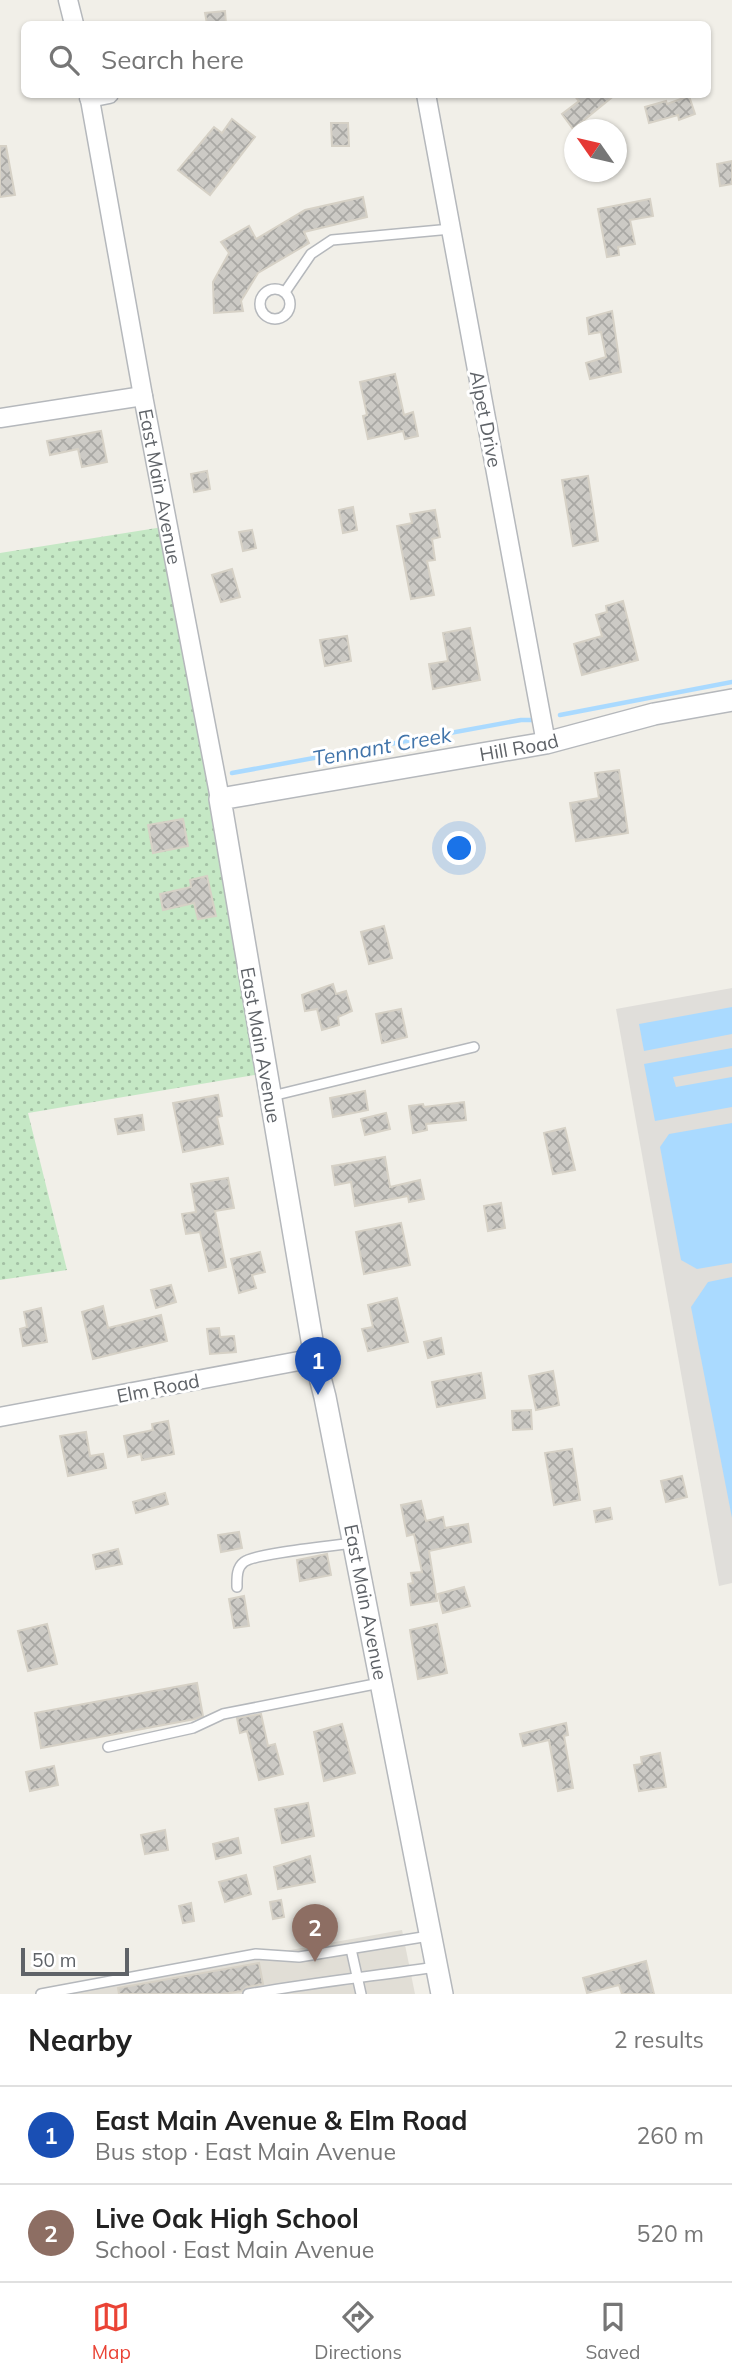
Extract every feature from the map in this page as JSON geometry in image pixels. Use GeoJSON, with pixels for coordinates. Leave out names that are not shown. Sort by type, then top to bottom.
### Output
{"type":"FeatureCollection","features":[{"type":"Feature","properties":{"kind":"street"},"geometry":{"type":"LineString","coordinates":[[68,0],[73,21]]}},
{"type":"Feature","properties":{"kind":"street","name":"East Main Avenue"},"geometry":{"type":"LineString","coordinates":[[89,98],[220,799],[315,1358],[326,1397],[442,1994]]}},
{"type":"Feature","properties":{"kind":"street","name":"Alpet Drive"},"geometry":{"type":"LineString","coordinates":[[427,98],[546,743]]}},
{"type":"Feature","properties":{"kind":"street"},"geometry":{"type":"LineString","coordinates":[[0,418],[143,396]]}},
{"type":"Feature","properties":{"kind":"street","name":"Hill Road"},"geometry":{"type":"LineString","coordinates":[[220,799],[546,743],[654,714],[732,699]]}},
{"type":"Feature","properties":{"kind":"street","name":"Elm Road"},"geometry":{"type":"LineString","coordinates":[[0,1417],[315,1358]]}},
{"type":"Feature","properties":{"kind":"lane"},"geometry":{"type":"LineString","coordinates":[[285,292],[310,254],[332,240],[451,229]]}},
{"type":"Feature","properties":{"kind":"lane"},"geometry":{"type":"LineString","coordinates":[[270,1096],[474,1047]]}},
{"type":"Feature","properties":{"kind":"lane"},"geometry":{"type":"LineString","coordinates":[[237,1587],[237,1572],[244,1562],[268,1555],[354,1543]]}},
{"type":"Feature","properties":{"kind":"lane"},"geometry":{"type":"LineString","coordinates":[[108,1747],[192,1728],[223,1714],[382,1683]]}},
{"type":"Feature","properties":{"kind":"lane"},"geometry":{"type":"LineString","coordinates":[[41,1994],[256,1954],[299,1957],[431,1936]]}},
{"type":"Feature","properties":{"kind":"lane"},"geometry":{"type":"LineString","coordinates":[[351,1949],[361,1994]]}},
{"type":"Feature","properties":{"kind":"lane"},"geometry":{"type":"LineString","coordinates":[[248,1994],[300,1984],[358,1979],[436,1967]]}},
{"type":"Feature","properties":{"kind":"shaded area"},"geometry":{"type":"Polygon","coordinates":[[[732,988],[732,1583],[719,1586],[616,1009],[732,988]]]}},
{"type":"Feature","properties":{"kind":"shaded area"},"geometry":{"type":"Polygon","coordinates":[[[402,1930],[415,1994],[43,1994],[402,1930]]]}},
{"type":"Feature","properties":{"kind":"green space"},"geometry":{"type":"Polygon","coordinates":[[[163,527],[260,1074],[28,1113],[67,1270],[0,1280],[0,553],[163,527]]]}},
{"type":"Feature","properties":{"kind":"water"},"geometry":{"type":"Polygon","coordinates":[[[732,1007],[732,1034],[644,1051],[639,1024],[732,1007]]]}},
{"type":"Feature","properties":{"kind":"water"},"geometry":{"type":"Polygon","coordinates":[[[732,1048],[732,1066],[673,1077],[676,1087],[732,1077],[732,1107],[655,1121],[644,1064],[732,1048]]]}},
{"type":"Feature","properties":{"kind":"water"},"geometry":{"type":"Polygon","coordinates":[[[732,1123],[732,1263],[697,1269],[681,1260],[660,1147],[669,1134],[732,1123]]]}},
{"type":"Feature","properties":{"kind":"water"},"geometry":{"type":"Polygon","coordinates":[[[732,1277],[732,1518],[691,1307],[708,1282],[732,1277]]]}},
{"type":"Feature","properties":{"kind":"building"},"geometry":{"type":"Polygon","coordinates":[[[225,11],[226,21],[206,21],[205,13],[225,11]]]}},
{"type":"Feature","properties":{"kind":"building"},"geometry":{"type":"Polygon","coordinates":[[[576,98],[611,98],[585,119],[566,119],[562,114],[579,101],[576,98]]]}},
{"type":"Feature","properties":{"kind":"building"},"geometry":{"type":"Polygon","coordinates":[[[690,98],[695,114],[679,120],[678,115],[649,123],[645,107],[666,101],[667,104],[690,98]]]}},
{"type":"Feature","properties":{"kind":"building"},"geometry":{"type":"Polygon","coordinates":[[[232,119],[255,137],[210,195],[178,170],[214,127],[222,133],[232,119]]]}},
{"type":"Feature","properties":{"kind":"building"},"geometry":{"type":"Polygon","coordinates":[[[331,123],[348,123],[349,146],[332,146],[331,123]]]}},
{"type":"Feature","properties":{"kind":"building"},"geometry":{"type":"Polygon","coordinates":[[[0,146],[6,146],[15,195],[0,197],[0,146]]]}},
{"type":"Feature","properties":{"kind":"building"},"geometry":{"type":"Polygon","coordinates":[[[732,161],[732,184],[720,186],[717,164],[732,161]]]}},
{"type":"Feature","properties":{"kind":"building"},"geometry":{"type":"Polygon","coordinates":[[[363,197],[367,217],[304,232],[309,243],[258,273],[241,301],[243,311],[214,313],[213,282],[229,253],[221,242],[249,226],[256,239],[305,210],[363,197]]]}},
{"type":"Feature","properties":{"kind":"building"},"geometry":{"type":"Polygon","coordinates":[[[650,199],[653,216],[630,220],[635,244],[618,247],[619,255],[607,257],[598,209],[650,199]]]}},
{"type":"Feature","properties":{"kind":"building"},"geometry":{"type":"Polygon","coordinates":[[[612,311],[621,372],[590,379],[586,363],[606,357],[601,332],[589,334],[587,318],[612,311]]]}},
{"type":"Feature","properties":{"kind":"building"},"geometry":{"type":"Polygon","coordinates":[[[395,374],[404,415],[413,412],[418,436],[405,439],[403,431],[368,439],[363,416],[367,415],[360,382],[395,374]]]}},
{"type":"Feature","properties":{"kind":"building"},"geometry":{"type":"Polygon","coordinates":[[[101,431],[107,462],[82,467],[78,449],[50,455],[47,441],[101,431]]]}},
{"type":"Feature","properties":{"kind":"building"},"geometry":{"type":"Polygon","coordinates":[[[207,471],[210,489],[194,492],[191,474],[207,471]]]}},
{"type":"Feature","properties":{"kind":"building"},"geometry":{"type":"Polygon","coordinates":[[[588,476],[598,541],[573,546],[562,480],[588,476]]]}},
{"type":"Feature","properties":{"kind":"building"},"geometry":{"type":"Polygon","coordinates":[[[353,507],[357,530],[343,533],[339,510],[353,507]]]}},
{"type":"Feature","properties":{"kind":"building"},"geometry":{"type":"Polygon","coordinates":[[[435,510],[440,537],[432,539],[435,560],[427,561],[434,595],[411,599],[397,526],[412,523],[410,514],[435,510]]]}},
{"type":"Feature","properties":{"kind":"building"},"geometry":{"type":"Polygon","coordinates":[[[252,530],[256,548],[243,551],[239,532],[252,530]]]}},
{"type":"Feature","properties":{"kind":"building"},"geometry":{"type":"Polygon","coordinates":[[[232,569],[240,597],[221,602],[212,575],[232,569]]]}},
{"type":"Feature","properties":{"kind":"building"},"geometry":{"type":"Polygon","coordinates":[[[623,601],[638,660],[582,675],[574,644],[602,636],[596,615],[607,612],[606,606],[623,601]]]}},
{"type":"Feature","properties":{"kind":"building"},"geometry":{"type":"Polygon","coordinates":[[[470,628],[480,680],[433,689],[429,664],[448,661],[443,633],[470,628]]]}},
{"type":"Feature","properties":{"kind":"building"},"geometry":{"type":"Polygon","coordinates":[[[347,636],[351,661],[325,666],[320,640],[347,636]]]}},
{"type":"Feature","properties":{"kind":"building"},"geometry":{"type":"Polygon","coordinates":[[[619,770],[628,833],[576,841],[570,803],[599,798],[595,773],[619,770]]]}},
{"type":"Feature","properties":{"kind":"building"},"geometry":{"type":"Polygon","coordinates":[[[183,819],[188,846],[153,853],[148,825],[183,819]]]}},
{"type":"Feature","properties":{"kind":"building"},"geometry":{"type":"Polygon","coordinates":[[[207,876],[216,916],[198,919],[194,903],[163,910],[160,894],[191,887],[190,880],[207,876]]]}},
{"type":"Feature","properties":{"kind":"building"},"geometry":{"type":"Polygon","coordinates":[[[384,926],[392,958],[369,964],[361,932],[384,926]]]}},
{"type":"Feature","properties":{"kind":"building"},"geometry":{"type":"Polygon","coordinates":[[[333,984],[336,994],[346,991],[352,1011],[338,1017],[339,1025],[322,1030],[317,1009],[305,1011],[302,995],[333,984]]]}},
{"type":"Feature","properties":{"kind":"building"},"geometry":{"type":"Polygon","coordinates":[[[401,1009],[407,1037],[382,1043],[376,1014],[401,1009]]]}},
{"type":"Feature","properties":{"kind":"building"},"geometry":{"type":"Polygon","coordinates":[[[365,1091],[368,1110],[333,1117],[330,1098],[365,1091]]]}},
{"type":"Feature","properties":{"kind":"building"},"geometry":{"type":"Polygon","coordinates":[[[218,1095],[222,1116],[217,1117],[223,1144],[183,1152],[173,1103],[218,1095]]]}},
{"type":"Feature","properties":{"kind":"building"},"geometry":{"type":"Polygon","coordinates":[[[464,1102],[466,1120],[426,1124],[427,1130],[413,1133],[409,1106],[464,1102]]]}},
{"type":"Feature","properties":{"kind":"building"},"geometry":{"type":"Polygon","coordinates":[[[386,1113],[390,1129],[365,1135],[361,1119],[386,1113]]]}},
{"type":"Feature","properties":{"kind":"building"},"geometry":{"type":"Polygon","coordinates":[[[142,1115],[144,1130],[118,1134],[115,1119],[142,1115]]]}},
{"type":"Feature","properties":{"kind":"building"},"geometry":{"type":"Polygon","coordinates":[[[565,1128],[575,1170],[553,1174],[544,1133],[565,1128]]]}},
{"type":"Feature","properties":{"kind":"building"},"geometry":{"type":"Polygon","coordinates":[[[385,1157],[390,1187],[420,1180],[424,1199],[409,1202],[408,1196],[355,1206],[351,1182],[335,1185],[332,1166],[385,1157]]]}},
{"type":"Feature","properties":{"kind":"building"},"geometry":{"type":"Polygon","coordinates":[[[228,1178],[234,1208],[215,1211],[226,1267],[209,1271],[200,1232],[186,1234],[182,1214],[196,1212],[191,1184],[228,1178]]]}},
{"type":"Feature","properties":{"kind":"building"},"geometry":{"type":"Polygon","coordinates":[[[501,1203],[505,1228],[488,1231],[484,1206],[501,1203]]]}},
{"type":"Feature","properties":{"kind":"building"},"geometry":{"type":"Polygon","coordinates":[[[401,1223],[410,1265],[364,1274],[356,1232],[401,1223]]]}},
{"type":"Feature","properties":{"kind":"building"},"geometry":{"type":"Polygon","coordinates":[[[260,1252],[265,1272],[252,1275],[256,1288],[239,1293],[231,1259],[260,1252]]]}},
{"type":"Feature","properties":{"kind":"building"},"geometry":{"type":"Polygon","coordinates":[[[171,1285],[176,1302],[156,1308],[151,1290],[171,1285]]]}},
{"type":"Feature","properties":{"kind":"building"},"geometry":{"type":"Polygon","coordinates":[[[397,1298],[408,1342],[368,1351],[362,1329],[373,1327],[368,1305],[397,1298]]]}},
{"type":"Feature","properties":{"kind":"building"},"geometry":{"type":"Polygon","coordinates":[[[103,1306],[108,1328],[161,1315],[167,1341],[93,1359],[82,1312],[103,1306]]]}},
{"type":"Feature","properties":{"kind":"building"},"geometry":{"type":"Polygon","coordinates":[[[41,1308],[47,1342],[23,1346],[20,1329],[27,1327],[24,1312],[41,1308]]]}},
{"type":"Feature","properties":{"kind":"building"},"geometry":{"type":"Polygon","coordinates":[[[219,1328],[220,1337],[234,1336],[236,1352],[210,1354],[207,1329],[219,1328]]]}},
{"type":"Feature","properties":{"kind":"building"},"geometry":{"type":"Polygon","coordinates":[[[441,1338],[444,1354],[428,1358],[424,1342],[441,1338]]]}},
{"type":"Feature","properties":{"kind":"building"},"geometry":{"type":"Polygon","coordinates":[[[553,1371],[559,1405],[536,1410],[529,1376],[553,1371]]]}},
{"type":"Feature","properties":{"kind":"building"},"geometry":{"type":"Polygon","coordinates":[[[481,1373],[485,1398],[437,1407],[432,1382],[481,1373]]]}},
{"type":"Feature","properties":{"kind":"building"},"geometry":{"type":"Polygon","coordinates":[[[531,1410],[532,1429],[513,1430],[512,1411],[531,1410]]]}},
{"type":"Feature","properties":{"kind":"building"},"geometry":{"type":"Polygon","coordinates":[[[168,1421],[174,1454],[142,1460],[141,1454],[128,1457],[124,1436],[153,1430],[152,1424],[168,1421]]]}},
{"type":"Feature","properties":{"kind":"building"},"geometry":{"type":"Polygon","coordinates":[[[86,1432],[90,1456],[103,1454],[106,1468],[68,1476],[60,1436],[86,1432]]]}},
{"type":"Feature","properties":{"kind":"building"},"geometry":{"type":"Polygon","coordinates":[[[572,1449],[580,1500],[554,1505],[545,1453],[572,1449]]]}},
{"type":"Feature","properties":{"kind":"building"},"geometry":{"type":"Polygon","coordinates":[[[682,1476],[687,1497],[666,1502],[661,1481],[682,1476]]]}},
{"type":"Feature","properties":{"kind":"building"},"geometry":{"type":"Polygon","coordinates":[[[165,1493],[168,1504],[136,1513],[133,1502],[165,1493]]]}},
{"type":"Feature","properties":{"kind":"building"},"geometry":{"type":"Polygon","coordinates":[[[421,1501],[426,1521],[443,1517],[445,1528],[468,1524],[471,1542],[429,1551],[437,1601],[411,1605],[408,1584],[413,1583],[411,1573],[422,1572],[414,1534],[407,1536],[401,1505],[421,1501]]]}},
{"type":"Feature","properties":{"kind":"building"},"geometry":{"type":"Polygon","coordinates":[[[610,1508],[612,1519],[596,1522],[594,1511],[610,1508]]]}},
{"type":"Feature","properties":{"kind":"building"},"geometry":{"type":"Polygon","coordinates":[[[239,1532],[242,1548],[221,1552],[218,1535],[239,1532]]]}},
{"type":"Feature","properties":{"kind":"building"},"geometry":{"type":"Polygon","coordinates":[[[118,1549],[122,1564],[96,1569],[93,1555],[118,1549]]]}},
{"type":"Feature","properties":{"kind":"building"},"geometry":{"type":"Polygon","coordinates":[[[327,1554],[331,1575],[300,1581],[297,1560],[327,1554]]]}},
{"type":"Feature","properties":{"kind":"building"},"geometry":{"type":"Polygon","coordinates":[[[464,1587],[470,1606],[443,1613],[438,1594],[464,1587]]]}},
{"type":"Feature","properties":{"kind":"building"},"geometry":{"type":"Polygon","coordinates":[[[244,1596],[249,1626],[234,1628],[229,1599],[244,1596]]]}},
{"type":"Feature","properties":{"kind":"building"},"geometry":{"type":"Polygon","coordinates":[[[47,1624],[57,1664],[28,1671],[18,1631],[47,1624]]]}},
{"type":"Feature","properties":{"kind":"building"},"geometry":{"type":"Polygon","coordinates":[[[437,1624],[447,1673],[418,1679],[410,1630],[437,1624]]]}},
{"type":"Feature","properties":{"kind":"building"},"geometry":{"type":"Polygon","coordinates":[[[197,1683],[203,1716],[41,1748],[35,1713],[197,1683]]]}},
{"type":"Feature","properties":{"kind":"building"},"geometry":{"type":"Polygon","coordinates":[[[261,1714],[268,1746],[275,1744],[283,1774],[259,1780],[247,1731],[240,1733],[237,1718],[261,1714]]]}},
{"type":"Feature","properties":{"kind":"building"},"geometry":{"type":"Polygon","coordinates":[[[566,1723],[568,1735],[564,1736],[573,1788],[558,1791],[549,1740],[523,1746],[520,1734],[566,1723]]]}},
{"type":"Feature","properties":{"kind":"building"},"geometry":{"type":"Polygon","coordinates":[[[342,1724],[355,1773],[324,1781],[314,1732],[342,1724]]]}},
{"type":"Feature","properties":{"kind":"building"},"geometry":{"type":"Polygon","coordinates":[[[660,1753],[666,1787],[639,1791],[634,1765],[642,1764],[641,1757],[660,1753]]]}},
{"type":"Feature","properties":{"kind":"building"},"geometry":{"type":"Polygon","coordinates":[[[54,1766],[58,1785],[30,1791],[26,1772],[54,1766]]]}},
{"type":"Feature","properties":{"kind":"building"},"geometry":{"type":"Polygon","coordinates":[[[308,1803],[314,1836],[282,1843],[275,1809],[308,1803]]]}},
{"type":"Feature","properties":{"kind":"building"},"geometry":{"type":"Polygon","coordinates":[[[165,1830],[168,1850],[145,1854],[141,1835],[165,1830]]]}},
{"type":"Feature","properties":{"kind":"building"},"geometry":{"type":"Polygon","coordinates":[[[238,1838],[241,1853],[216,1859],[213,1844],[238,1838]]]}},
{"type":"Feature","properties":{"kind":"building"},"geometry":{"type":"Polygon","coordinates":[[[310,1856],[315,1882],[278,1889],[274,1867],[310,1856]]]}},
{"type":"Feature","properties":{"kind":"building"},"geometry":{"type":"Polygon","coordinates":[[[246,1875],[251,1894],[225,1902],[219,1882],[246,1875]]]}},
{"type":"Feature","properties":{"kind":"building"},"geometry":{"type":"Polygon","coordinates":[[[281,1900],[284,1917],[273,1919],[270,1902],[281,1900]]]}},
{"type":"Feature","properties":{"kind":"building"},"geometry":{"type":"Polygon","coordinates":[[[191,1903],[194,1921],[183,1923],[179,1906],[191,1903]]]}},
{"type":"Feature","properties":{"kind":"building"},"geometry":{"type":"Polygon","coordinates":[[[646,1961],[654,1994],[622,1994],[619,1985],[587,1993],[583,1978],[646,1961]]]}},
{"type":"Feature","properties":{"kind":"building"},"geometry":{"type":"Polygon","coordinates":[[[259,1963],[263,1984],[247,1987],[242,1991],[223,1994],[119,1994],[118,1988],[259,1963]]]}},
{"type":"Feature","properties":{"kind":"waterway","name":"Tennant Creek"},"geometry":{"type":"LineString","coordinates":[[560,715],[732,682]]}},
{"type":"Feature","properties":{"kind":"waterway","name":"Tennant Creek"},"geometry":{"type":"LineString","coordinates":[[232,773],[533,720]]}},
{"type":"Feature","properties":{"kind":"place","name":"East Main Avenue & Elm Road"},"geometry":{"type":"Point","coordinates":[318,1395]}},
{"type":"Feature","properties":{"kind":"place","name":"Live Oak High School"},"geometry":{"type":"Point","coordinates":[315,1962]}}]}
